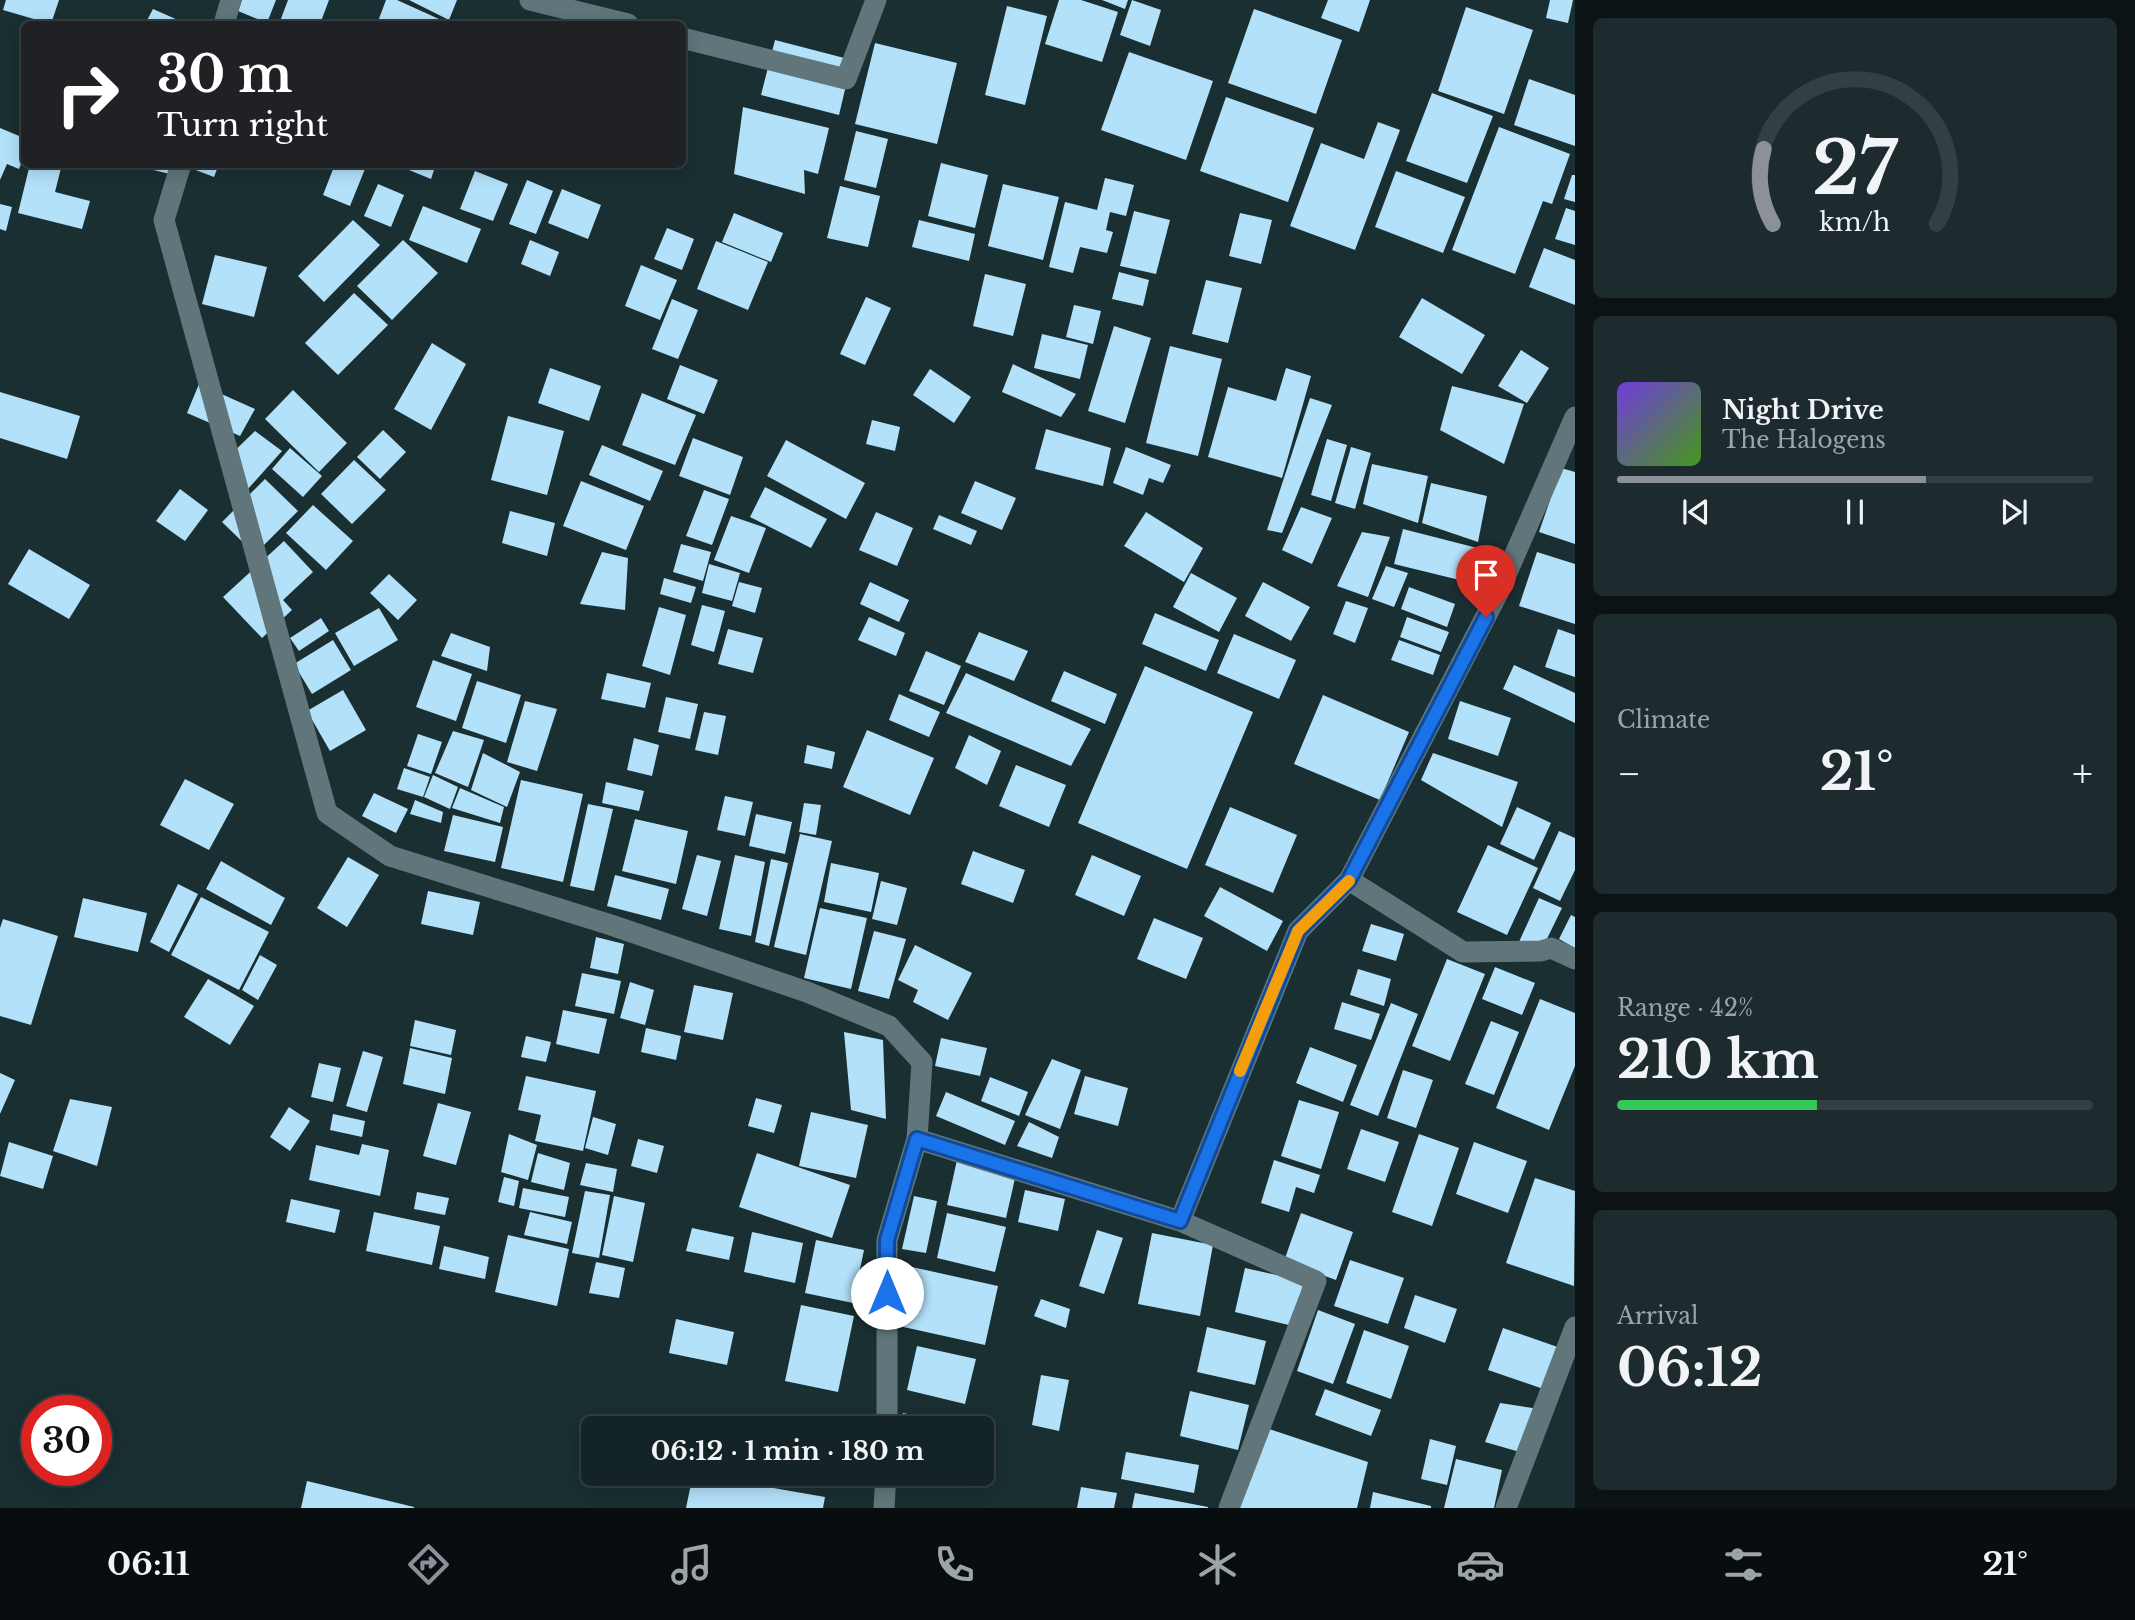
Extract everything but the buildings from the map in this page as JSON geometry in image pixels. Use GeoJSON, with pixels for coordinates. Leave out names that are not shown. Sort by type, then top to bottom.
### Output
{"type":"FeatureCollection","features":[{"type":"Feature","properties":{"kind":"street"},"geometry":{"type":"LineString","coordinates":[[225,21],[231,0]]}},
{"type":"Feature","properties":{"kind":"street"},"geometry":{"type":"LineString","coordinates":[[530,0],[616,21]]}},
{"type":"Feature","properties":{"kind":"street"},"geometry":{"type":"LineString","coordinates":[[686,39],[846,79],[876,0]]}},
{"type":"Feature","properties":{"kind":"street"},"geometry":{"type":"LineString","coordinates":[[180,168],[164,220],[327,813],[390,856],[611,925],[807,992],[889,1026],[922,1062],[917,1139],[887,1240],[887,1416]]}},
{"type":"Feature","properties":{"kind":"street"},"geometry":{"type":"LineString","coordinates":[[1180,1221],[1298,931],[1349,880],[1498,593],[1575,417]]}},
{"type":"Feature","properties":{"kind":"street"},"geometry":{"type":"LineString","coordinates":[[1349,880],[1463,952],[1541,951],[1551,948],[1575,958]]}},
{"type":"Feature","properties":{"kind":"street"},"geometry":{"type":"LineString","coordinates":[[917,1139],[1180,1221],[1316,1281],[1229,1508]]}},
{"type":"Feature","properties":{"kind":"street"},"geometry":{"type":"LineString","coordinates":[[1506,1508],[1575,1328]]}},
{"type":"Feature","properties":{"kind":"street"},"geometry":{"type":"LineString","coordinates":[[884,1508],[885,1486]]}},
{"type":"Feature","properties":{"kind":"slow traffic"},"geometry":{"type":"LineString","coordinates":[[1240,1071],[1298,931],[1349,881]]}},
{"type":"Feature","properties":{"kind":"route"},"geometry":{"type":"LineString","coordinates":[[887,1293],[887,1240],[917,1139],[1180,1221],[1298,931],[1349,880],[1486,617]]}}]}
